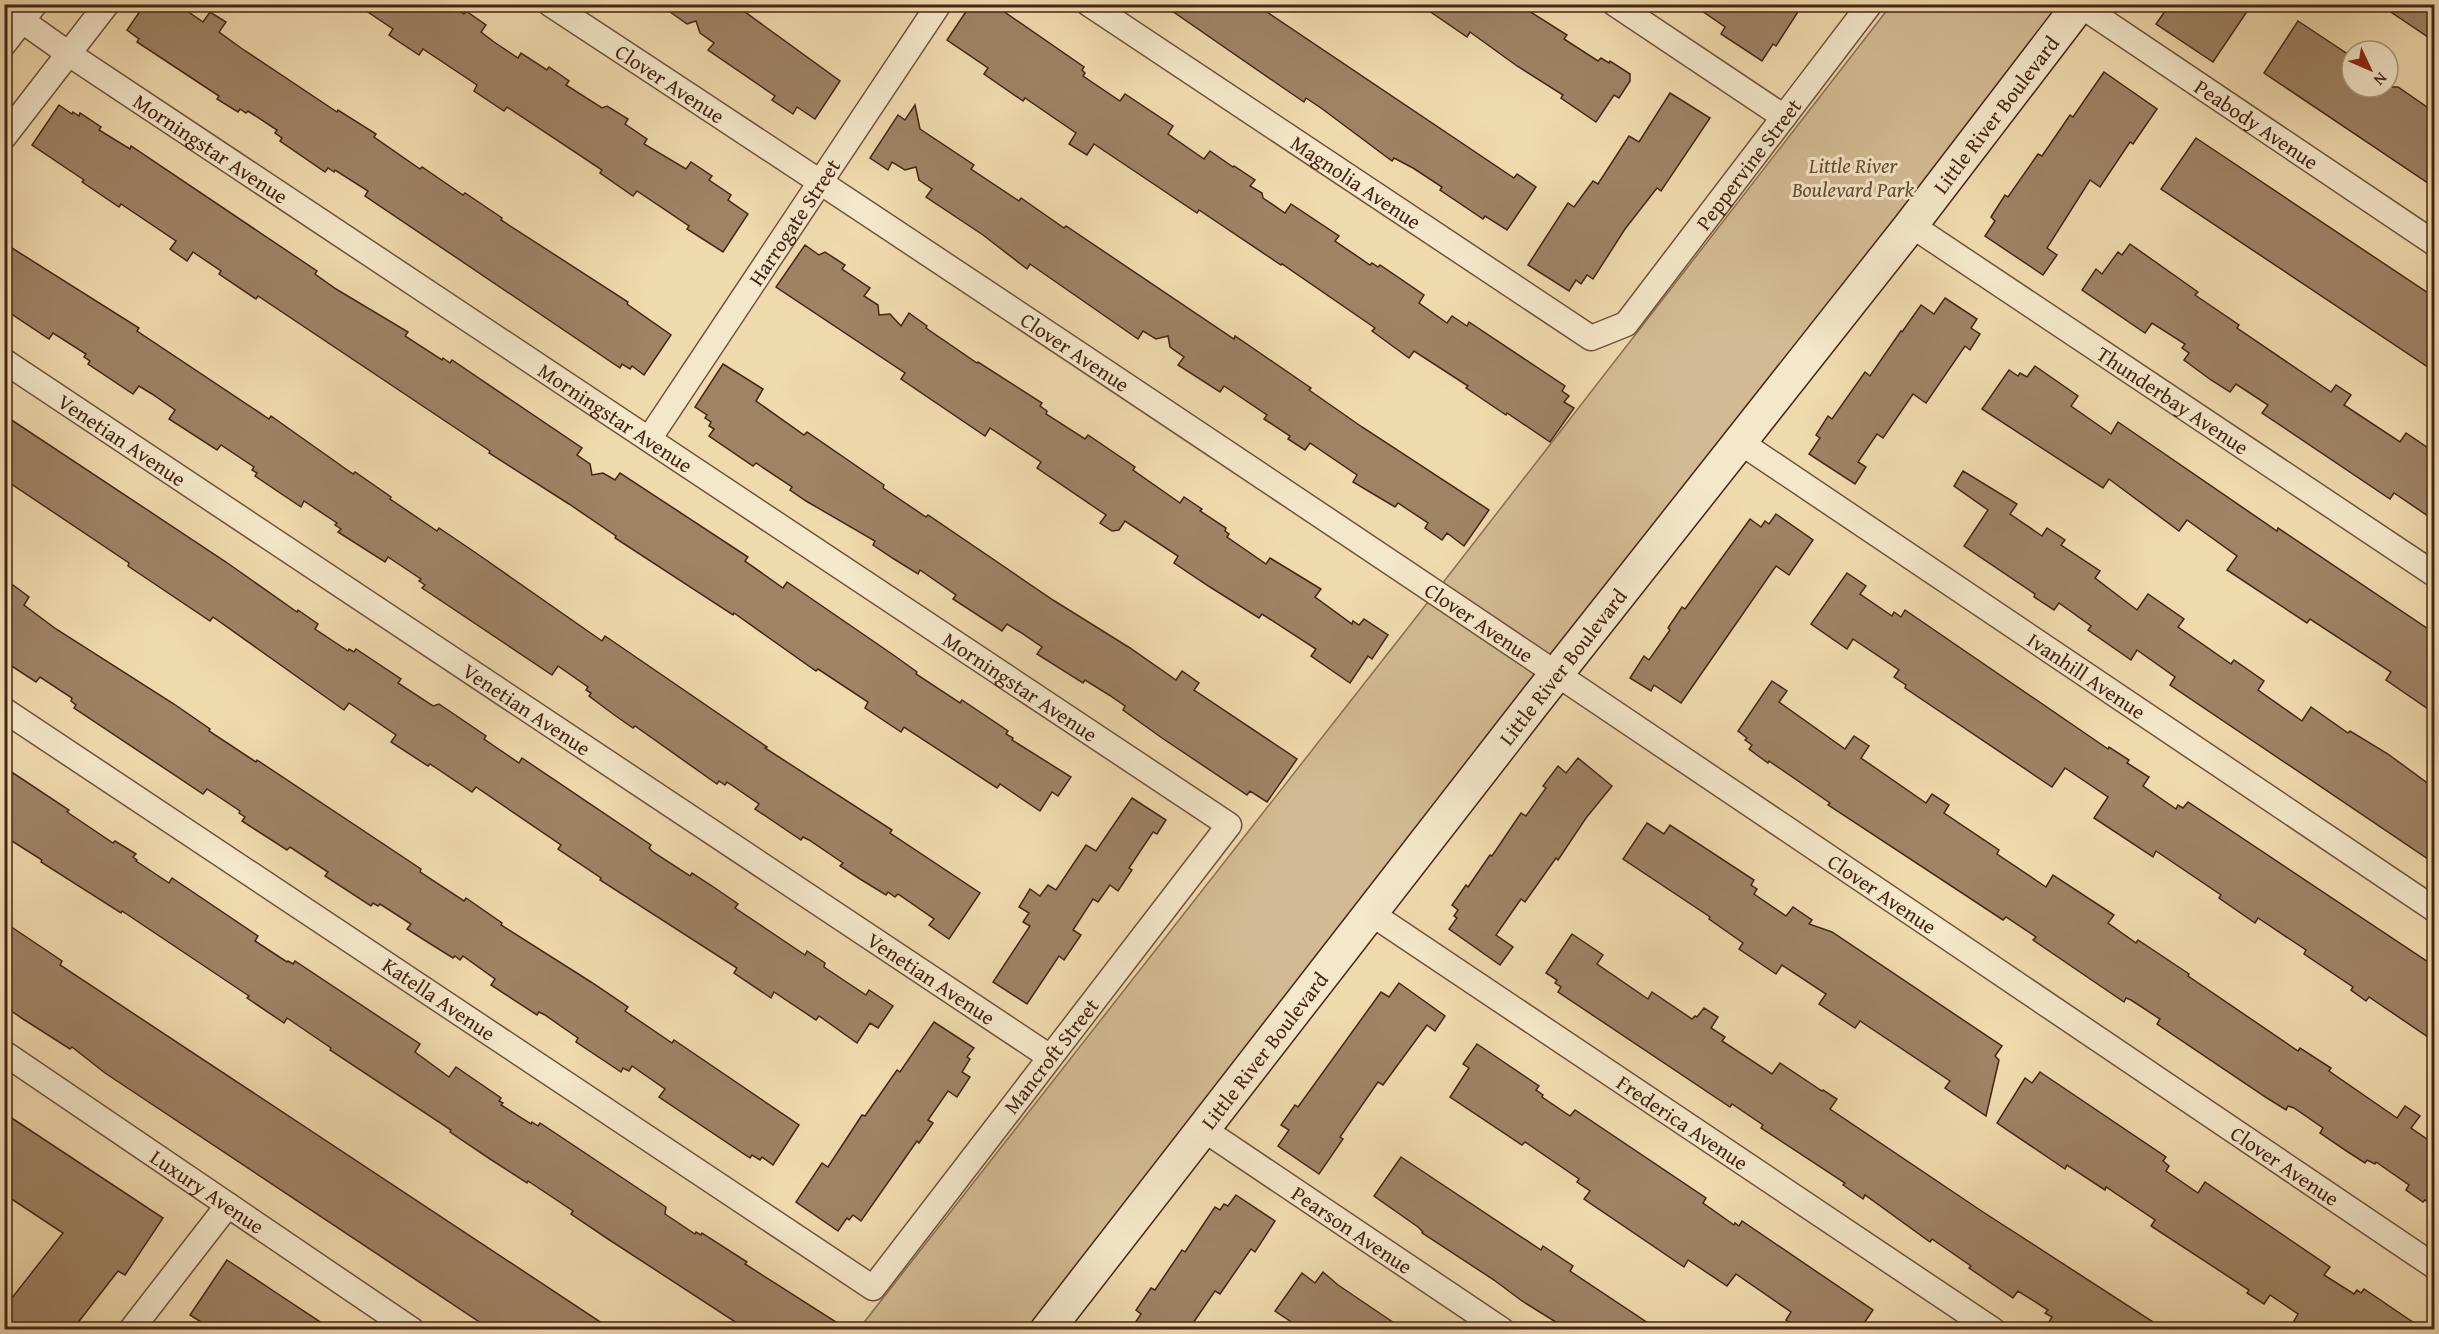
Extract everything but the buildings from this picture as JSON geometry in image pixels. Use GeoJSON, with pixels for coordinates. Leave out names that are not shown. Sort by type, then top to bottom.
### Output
{"type":"FeatureCollection","features":[{"type":"Feature","properties":{"kind":"street"},"geometry":{"type":"LineString","coordinates":[[4,137],[106,4]]}},
{"type":"Feature","properties":{"kind":"street","name":"Clover Avenue"},"geometry":{"type":"LineString","coordinates":[[550,4],[1557,674],[2434,1266]]}},
{"type":"Feature","properties":{"kind":"street","name":"Harrogate Street"},"geometry":{"type":"LineString","coordinates":[[649,439],[939,4]]}},
{"type":"Feature","properties":{"kind":"street","name":"Magnolia Avenue"},"geometry":{"type":"LineString","coordinates":[[1089,4],[1591,338],[1626,324]]}},
{"type":"Feature","properties":{"kind":"street"},"geometry":{"type":"LineString","coordinates":[[1615,4],[1784,117]]}},
{"type":"Feature","properties":{"kind":"street","name":"Peppervine Street"},"geometry":{"type":"LineString","coordinates":[[1626,324],[1870,4]]}},
{"type":"Feature","properties":{"kind":"street","name":"Little River Boulevard"},"geometry":{"type":"LineString","coordinates":[[1047,1329],[1557,674],[1911,225],[2080,5]]}},
{"type":"Feature","properties":{"kind":"street","name":"Peabody Avenue"},"geometry":{"type":"LineString","coordinates":[[2080,5],[2434,243]]}},
{"type":"Feature","properties":{"kind":"street"},"geometry":{"type":"LineString","coordinates":[[4,44],[21,11]]}},
{"type":"Feature","properties":{"kind":"street","name":"Morningstar Avenue"},"geometry":{"type":"LineString","coordinates":[[21,11],[69,54],[1229,825]]}},
{"type":"Feature","properties":{"kind":"street","name":"Thunderbay Avenue"},"geometry":{"type":"LineString","coordinates":[[1911,225],[2434,574]]}},
{"type":"Feature","properties":{"kind":"street","name":"Venetian Avenue"},"geometry":{"type":"LineString","coordinates":[[4,361],[1050,1057]]}},
{"type":"Feature","properties":{"kind":"street","name":"Ivanhill Avenue"},"geometry":{"type":"LineString","coordinates":[[1740,442],[2434,909]]}},
{"type":"Feature","properties":{"kind":"street","name":"Katella Avenue"},"geometry":{"type":"LineString","coordinates":[[4,710],[873,1288]]}},
{"type":"Feature","properties":{"kind":"street","name":"Mancroft Street"},"geometry":{"type":"LineString","coordinates":[[873,1288],[1229,825]]}},
{"type":"Feature","properties":{"kind":"street","name":"Frederica Avenue"},"geometry":{"type":"LineString","coordinates":[[1372,914],[1993,1329]]}},
{"type":"Feature","properties":{"kind":"street","name":"Luxury Avenue"},"geometry":{"type":"LineString","coordinates":[[4,1053],[412,1329]]}},
{"type":"Feature","properties":{"kind":"street","name":"Pearson Avenue"},"geometry":{"type":"LineString","coordinates":[[1203,1129],[1502,1329]]}},
{"type":"Feature","properties":{"kind":"street"},"geometry":{"type":"LineString","coordinates":[[131,1329],[228,1205]]}},
{"type":"Feature","properties":{"kind":"green space","name":"Little River Boulevard Park"},"geometry":{"type":"Polygon","coordinates":[[[1891,5],[2080,5],[1047,1329],[858,1330],[1414,620],[1891,5]]]}}]}
